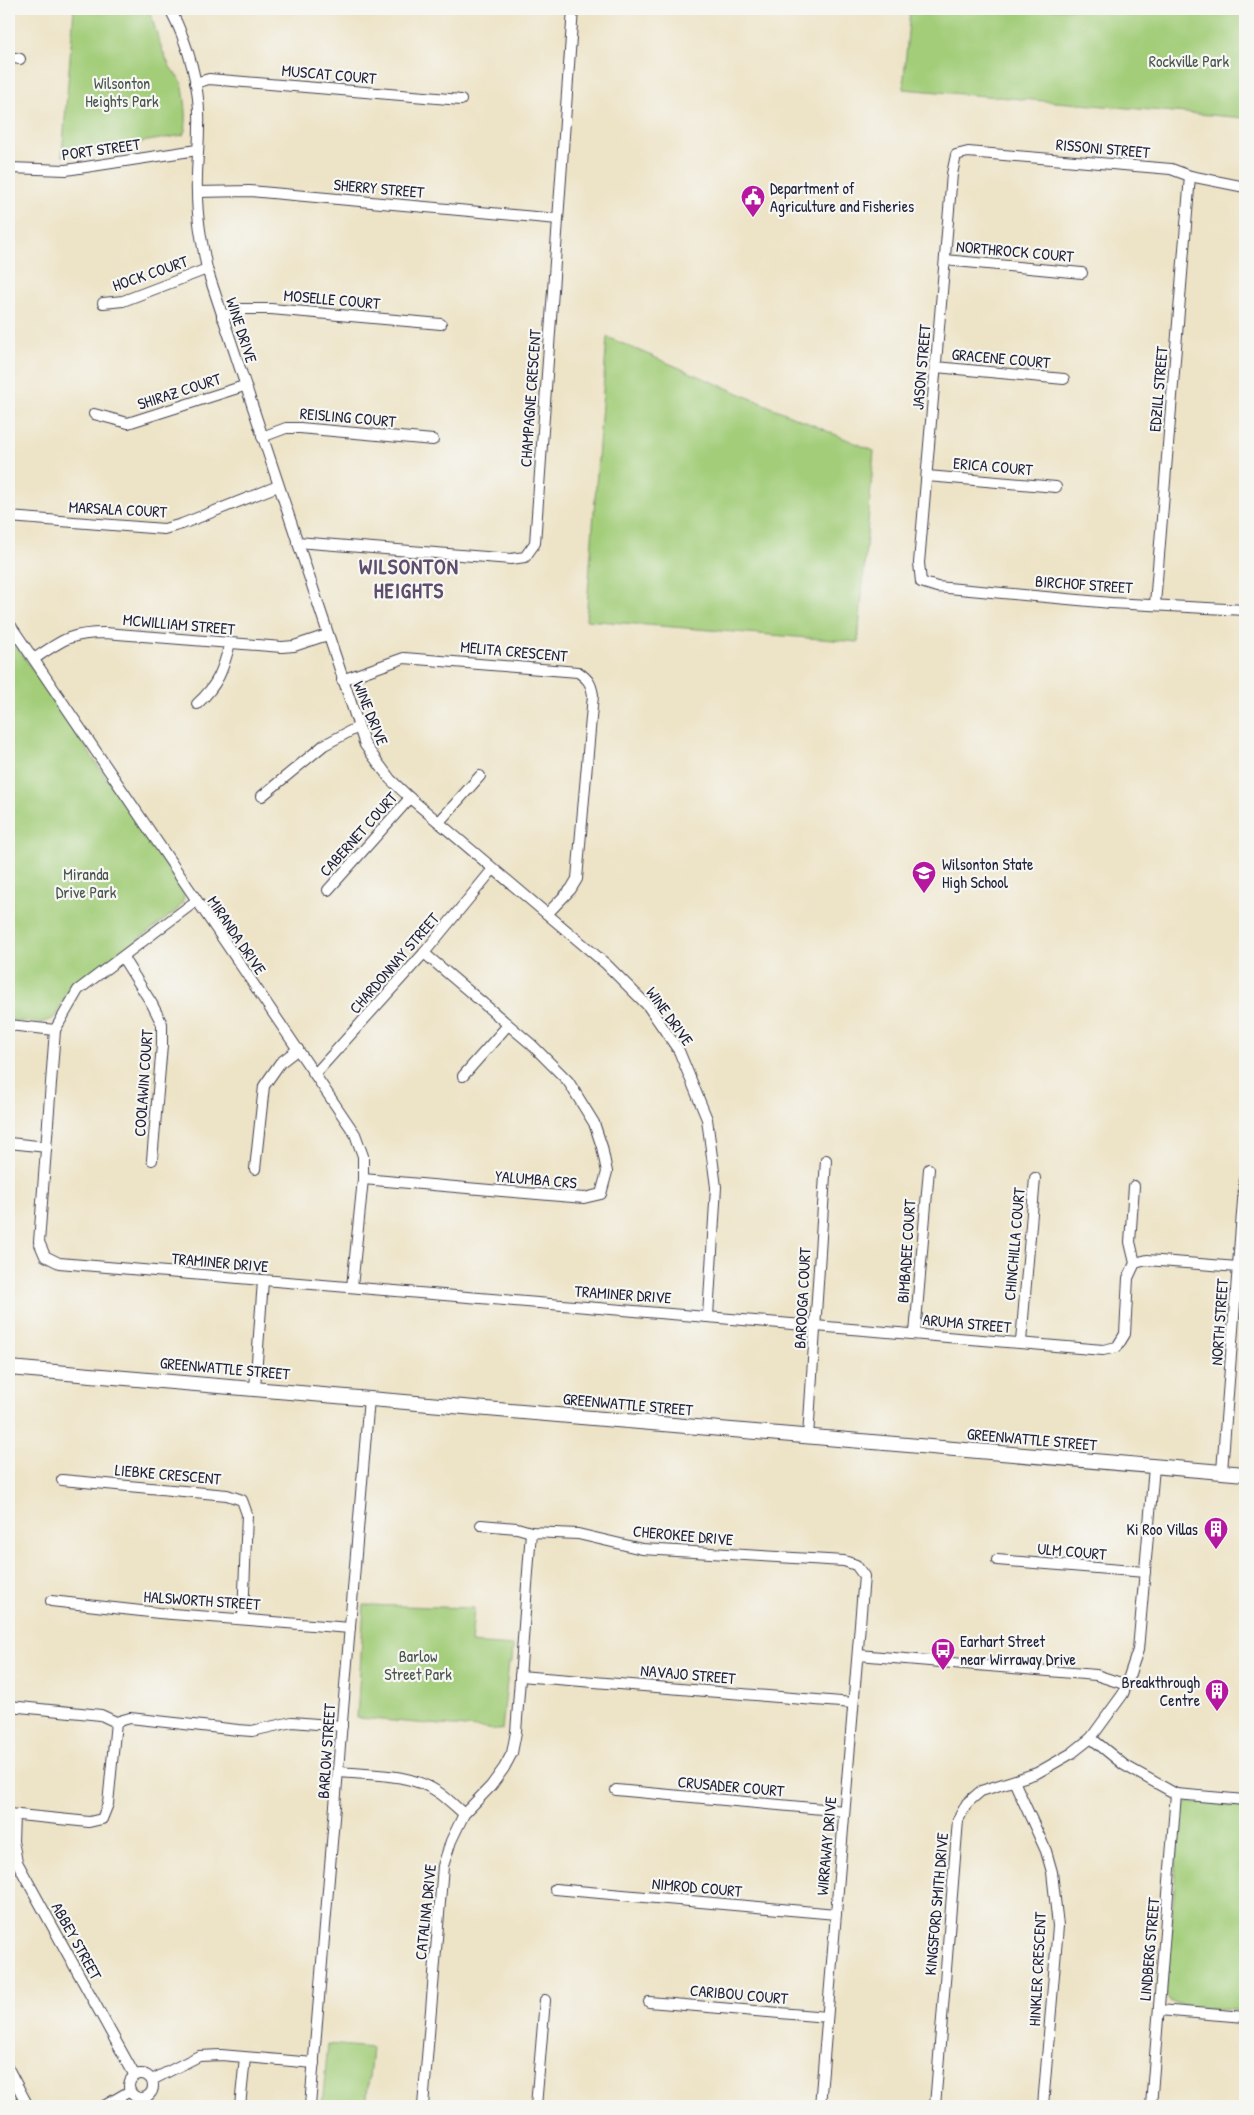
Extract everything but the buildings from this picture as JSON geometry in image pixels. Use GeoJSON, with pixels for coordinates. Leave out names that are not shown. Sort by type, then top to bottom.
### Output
{"type":"FeatureCollection","features":[{"type":"Feature","properties":{"kind":"main road","name":"GREENWATTLE STREET"},"geometry":{"type":"LineString","coordinates":[[9,1368],[1245,1474]]}},
{"type":"Feature","properties":{"kind":"street","name":"WINE DRIVE"},"geometry":{"type":"LineString","coordinates":[[170,9],[184,39],[196,82],[200,126],[197,150],[199,227],[207,269],[244,386],[365,745],[378,765],[410,798],[606,964],[648,1006],[679,1051],[707,1119],[716,1187],[708,1316]]}},
{"type":"Feature","properties":{"kind":"street","name":"CHAMPAGNE CRESCENT"},"geometry":{"type":"LineString","coordinates":[[297,542],[511,560],[525,557],[535,543],[574,9]]}},
{"type":"Feature","properties":{"kind":"street"},"geometry":{"type":"LineString","coordinates":[[9,57],[20,59]]}},
{"type":"Feature","properties":{"kind":"street","name":"MUSCAT COURT"},"geometry":{"type":"LineString","coordinates":[[196,82],[208,79],[461,100]]}},
{"type":"Feature","properties":{"kind":"street","name":"PORT STREET"},"geometry":{"type":"LineString","coordinates":[[9,168],[66,170],[197,150]]}},
{"type":"Feature","properties":{"kind":"street","name":"RISSONI STREET"},"geometry":{"type":"LineString","coordinates":[[956,155],[968,152],[1171,169],[1190,176],[1245,187]]}},
{"type":"Feature","properties":{"kind":"street","name":"JASON STREET"},"geometry":{"type":"LineString","coordinates":[[921,582],[919,563],[952,174],[956,155]]}},
{"type":"Feature","properties":{"kind":"street","name":"EDZILL STREET"},"geometry":{"type":"LineString","coordinates":[[1155,604],[1190,176]]}},
{"type":"Feature","properties":{"kind":"street","name":"SHERRY STREET"},"geometry":{"type":"LineString","coordinates":[[197,192],[250,191],[558,219]]}},
{"type":"Feature","properties":{"kind":"street","name":"NORTHROCK COURT"},"geometry":{"type":"LineString","coordinates":[[945,260],[1082,273]]}},
{"type":"Feature","properties":{"kind":"street","name":"HOCK COURT"},"geometry":{"type":"LineString","coordinates":[[103,303],[123,301],[207,269]]}},
{"type":"Feature","properties":{"kind":"street","name":"MOSELLE COURT"},"geometry":{"type":"LineString","coordinates":[[222,317],[240,309],[271,309],[441,324]]}},
{"type":"Feature","properties":{"kind":"street","name":"GRACENE COURT"},"geometry":{"type":"LineString","coordinates":[[936,367],[1064,379]]}},
{"type":"Feature","properties":{"kind":"street","name":"SHIRAZ COURT"},"geometry":{"type":"LineString","coordinates":[[94,414],[128,423],[244,386]]}},
{"type":"Feature","properties":{"kind":"street","name":"REISLING COURT"},"geometry":{"type":"LineString","coordinates":[[262,437],[286,428],[293,428],[433,440]]}},
{"type":"Feature","properties":{"kind":"street","name":"ERICA COURT"},"geometry":{"type":"LineString","coordinates":[[927,476],[1056,487]]}},
{"type":"Feature","properties":{"kind":"street","name":"MARSALA COURT"},"geometry":{"type":"LineString","coordinates":[[9,517],[164,529],[182,524],[278,486]]}},
{"type":"Feature","properties":{"kind":"street","name":"BIRCHOF STREET"},"geometry":{"type":"LineString","coordinates":[[921,582],[937,587],[1111,603],[1245,610]]}},
{"type":"Feature","properties":{"kind":"street","name":"MIRANDA DRIVE"},"geometry":{"type":"LineString","coordinates":[[9,623],[355,1134],[363,1156],[363,1179],[352,1288]]}},
{"type":"Feature","properties":{"kind":"street","name":"MCWILLIAM STREET"},"geometry":{"type":"LineString","coordinates":[[34,659],[65,639],[79,634],[106,633],[282,647],[294,646],[327,636]]}},
{"type":"Feature","properties":{"kind":"street"},"geometry":{"type":"LineString","coordinates":[[197,704],[211,692],[218,681],[230,644]]}},
{"type":"Feature","properties":{"kind":"street","name":"MELITA CRESCENT"},"geometry":{"type":"LineString","coordinates":[[342,680],[404,658],[578,672],[587,678],[594,695],[578,871],[571,889],[547,914]]}},
{"type":"Feature","properties":{"kind":"street"},"geometry":{"type":"LineString","coordinates":[[262,796],[324,745],[358,727]]}},
{"type":"Feature","properties":{"kind":"street"},"geometry":{"type":"LineString","coordinates":[[439,822],[480,776]]}},
{"type":"Feature","properties":{"kind":"street","name":"CABERNET COURT"},"geometry":{"type":"LineString","coordinates":[[328,890],[410,798]]}},
{"type":"Feature","properties":{"kind":"street","name":"CHARDONNAY STREET"},"geometry":{"type":"LineString","coordinates":[[315,1074],[424,953],[493,869]]}},
{"type":"Feature","properties":{"kind":"street","name":"TRAMINER DRIVE"},"geometry":{"type":"LineString","coordinates":[[196,901],[78,990],[55,1030],[39,1242],[45,1256],[59,1263],[815,1326]]}},
{"type":"Feature","properties":{"kind":"street","name":"YALUMBA CRS"},"geometry":{"type":"LineString","coordinates":[[363,1179],[584,1198],[601,1194],[607,1172],[594,1123],[568,1081],[553,1064],[424,953]]}},
{"type":"Feature","properties":{"kind":"street","name":"COOLAWIN COURT"},"geometry":{"type":"LineString","coordinates":[[122,958],[152,1004],[162,1024],[162,1045],[152,1160]]}},
{"type":"Feature","properties":{"kind":"street"},"geometry":{"type":"LineString","coordinates":[[9,1025],[55,1030]]}},
{"type":"Feature","properties":{"kind":"street"},"geometry":{"type":"LineString","coordinates":[[463,1076],[508,1025]]}},
{"type":"Feature","properties":{"kind":"street"},"geometry":{"type":"LineString","coordinates":[[255,1169],[264,1086],[280,1063],[298,1049]]}},
{"type":"Feature","properties":{"kind":"street"},"geometry":{"type":"LineString","coordinates":[[9,1143],[47,1147]]}},
{"type":"Feature","properties":{"kind":"street","name":"BAROOGA COURT"},"geometry":{"type":"LineString","coordinates":[[808,1437],[826,1160]]}},
{"type":"Feature","properties":{"kind":"street","name":"BIMBADEE COURT"},"geometry":{"type":"LineString","coordinates":[[915,1334],[929,1169]]}},
{"type":"Feature","properties":{"kind":"street","name":"NORTH STREET"},"geometry":{"type":"LineString","coordinates":[[1222,1471],[1245,1175]]}},
{"type":"Feature","properties":{"kind":"street","name":"CHINCHILLA COURT"},"geometry":{"type":"LineString","coordinates":[[1021,1342],[1035,1178]]}},
{"type":"Feature","properties":{"kind":"street"},"geometry":{"type":"LineString","coordinates":[[1134,1186],[1130,1242],[1135,1263],[1147,1260],[1238,1267]]}},
{"type":"Feature","properties":{"kind":"street","name":"ARUMA STREET"},"geometry":{"type":"LineString","coordinates":[[815,1326],[1103,1350],[1116,1347],[1125,1334],[1128,1278],[1135,1263]]}},
{"type":"Feature","properties":{"kind":"street"},"geometry":{"type":"LineString","coordinates":[[255,1388],[263,1281]]}},
{"type":"Feature","properties":{"kind":"street","name":"BARLOW STREET"},"geometry":{"type":"LineString","coordinates":[[310,2106],[340,1772],[342,1726],[369,1398]]}},
{"type":"Feature","properties":{"kind":"street","name":"KINGSFORD SMITH DRIVE"},"geometry":{"type":"LineString","coordinates":[[935,2106],[958,1820],[968,1803],[981,1792],[1037,1773],[1056,1763],[1091,1738],[1110,1715],[1127,1685],[1138,1650],[1154,1466]]}},
{"type":"Feature","properties":{"kind":"street","name":"LIEBKE CRESCENT"},"geometry":{"type":"LineString","coordinates":[[62,1480],[227,1495],[242,1500],[247,1514],[243,1618]]}},
{"type":"Feature","properties":{"kind":"street","name":"CHEROKEE DRIVE"},"geometry":{"type":"LineString","coordinates":[[481,1525],[517,1528],[531,1532],[578,1534],[642,1549],[844,1561],[856,1565],[864,1576],[864,1589]]}},
{"type":"Feature","properties":{"kind":"street","name":"CATALINA DRIVE"},"geometry":{"type":"LineString","coordinates":[[424,2106],[443,1866],[451,1841],[464,1814],[491,1786],[512,1753],[516,1732],[531,1532]]}},
{"type":"Feature","properties":{"kind":"street","name":"ULM COURT"},"geometry":{"type":"LineString","coordinates":[[998,1560],[1145,1572]]}},
{"type":"Feature","properties":{"kind":"street","name":"WIRRAWAY DRIVE"},"geometry":{"type":"LineString","coordinates":[[820,2106],[864,1589]]}},
{"type":"Feature","properties":{"kind":"street","name":"HALSWORTH STREET"},"geometry":{"type":"LineString","coordinates":[[51,1601],[159,1613],[243,1618],[350,1628]]}},
{"type":"Feature","properties":{"kind":"street"},"geometry":{"type":"LineString","coordinates":[[858,1655],[1096,1676],[1127,1685]]}},
{"type":"Feature","properties":{"kind":"street","name":"NAVAJO STREET"},"geometry":{"type":"LineString","coordinates":[[520,1676],[853,1703]]}},
{"type":"Feature","properties":{"kind":"street"},"geometry":{"type":"LineString","coordinates":[[9,1706],[101,1715],[116,1722],[130,1718],[252,1730],[292,1722],[342,1726]]}},
{"type":"Feature","properties":{"kind":"street"},"geometry":{"type":"LineString","coordinates":[[12,1814],[89,1822],[102,1819],[108,1804],[116,1722]]}},
{"type":"Feature","properties":{"kind":"street"},"geometry":{"type":"LineString","coordinates":[[1091,1738],[1124,1765],[1176,1794],[1245,1800]]}},
{"type":"Feature","properties":{"kind":"street"},"geometry":{"type":"LineString","coordinates":[[340,1772],[403,1778],[420,1782],[438,1792],[464,1814]]}},
{"type":"Feature","properties":{"kind":"street","name":"HINKLER CRESCENT"},"geometry":{"type":"LineString","coordinates":[[1014,1781],[1046,1850],[1056,1898],[1058,1926],[1043,2106]]}},
{"type":"Feature","properties":{"kind":"street","name":"CRUSADER COURT"},"geometry":{"type":"LineString","coordinates":[[616,1790],[844,1811]]}},
{"type":"Feature","properties":{"kind":"street","name":"LINDBERG STREET"},"geometry":{"type":"LineString","coordinates":[[1151,2106],[1176,1794]]}},
{"type":"Feature","properties":{"kind":"street","name":"ABBEY STREET"},"geometry":{"type":"LineString","coordinates":[[12,1814],[13,1864],[135,2076]]}},
{"type":"Feature","properties":{"kind":"street","name":"NIMROD COURT"},"geometry":{"type":"LineString","coordinates":[[555,1889],[836,1914]]}},
{"type":"Feature","properties":{"kind":"street"},"geometry":{"type":"LineString","coordinates":[[536,2106],[545,2000]]}},
{"type":"Feature","properties":{"kind":"street","name":"CARIBOU COURT"},"geometry":{"type":"LineString","coordinates":[[649,2002],[827,2016]]}},
{"type":"Feature","properties":{"kind":"street"},"geometry":{"type":"LineString","coordinates":[[1159,2010],[1245,2017]]}},
{"type":"Feature","properties":{"kind":"street"},"geometry":{"type":"LineString","coordinates":[[152,2080],[199,2056],[221,2055],[314,2062]]}},
{"type":"Feature","properties":{"kind":"street"},"geometry":{"type":"LineString","coordinates":[[240,2106],[245,2058]]}},
{"type":"Feature","properties":{"kind":"street"},"geometry":{"type":"LineString","coordinates":[[9,2070],[28,2106]]}},
{"type":"Feature","properties":{"kind":"street"},"geometry":{"type":"LineString","coordinates":[[146,2075],[152,2080],[153,2091],[150,2102],[130,2091],[130,2083],[135,2076],[146,2075]]}},
{"type":"Feature","properties":{"kind":"street"},"geometry":{"type":"LineString","coordinates":[[104,2106],[130,2091]]}},
{"type":"Feature","properties":{"kind":"green space","name":"Wilsonton Heights Park"},"geometry":{"type":"Polygon","coordinates":[[[74,9],[149,9],[166,58],[182,84],[186,119],[183,135],[62,156],[74,9]]]}},
{"type":"Feature","properties":{"kind":"green space","name":"Rockville Park"},"geometry":{"type":"Polygon","coordinates":[[[910,9],[1245,9],[1245,118],[903,89],[910,9]]]}},
{"type":"Feature","properties":{"kind":"green space"},"geometry":{"type":"Polygon","coordinates":[[[607,337],[874,451],[858,642],[586,620],[607,337]]]}},
{"type":"Feature","properties":{"kind":"green space","name":"Miranda Drive Park"},"geometry":{"type":"Polygon","coordinates":[[[9,635],[182,889],[184,896],[182,903],[176,911],[67,993],[54,1018],[41,1023],[9,1020],[9,635]]]}},
{"type":"Feature","properties":{"kind":"green space","name":"Barlow Street Park"},"geometry":{"type":"Polygon","coordinates":[[[364,1605],[474,1608],[471,1643],[513,1646],[512,1662],[509,1662],[502,1730],[357,1718],[364,1605]]]}},
{"type":"Feature","properties":{"kind":"green space"},"geometry":{"type":"Polygon","coordinates":[[[1189,1802],[1245,1806],[1245,2011],[1177,2005],[1170,2001],[1166,1995],[1180,1812],[1183,1806],[1189,1802]]]}},
{"type":"Feature","properties":{"kind":"green space"},"geometry":{"type":"Polygon","coordinates":[[[328,2044],[372,2048],[366,2106],[322,2106],[328,2044]]]}},
{"type":"Feature","properties":{"kind":"place","name":"Department of Agriculture and Fisheries"},"geometry":{"type":"Point","coordinates":[753,218]}},
{"type":"Feature","properties":{"kind":"place","name":"Wilsonton State High School"},"geometry":{"type":"Point","coordinates":[924,894]}},
{"type":"Feature","properties":{"kind":"place","name":"Ki Roo Villas"},"geometry":{"type":"Point","coordinates":[1216,1550]}},
{"type":"Feature","properties":{"kind":"place","name":"Earhart Street near Wirraway Drive"},"geometry":{"type":"Point","coordinates":[943,1671]}},
{"type":"Feature","properties":{"kind":"place","name":"Breakthrough Centre"},"geometry":{"type":"Point","coordinates":[1217,1712]}},
{"type":"Feature","properties":{"kind":"district","name":"WILSONTON HEIGHTS"},"geometry":{"type":"Point","coordinates":[409,578]}}]}
